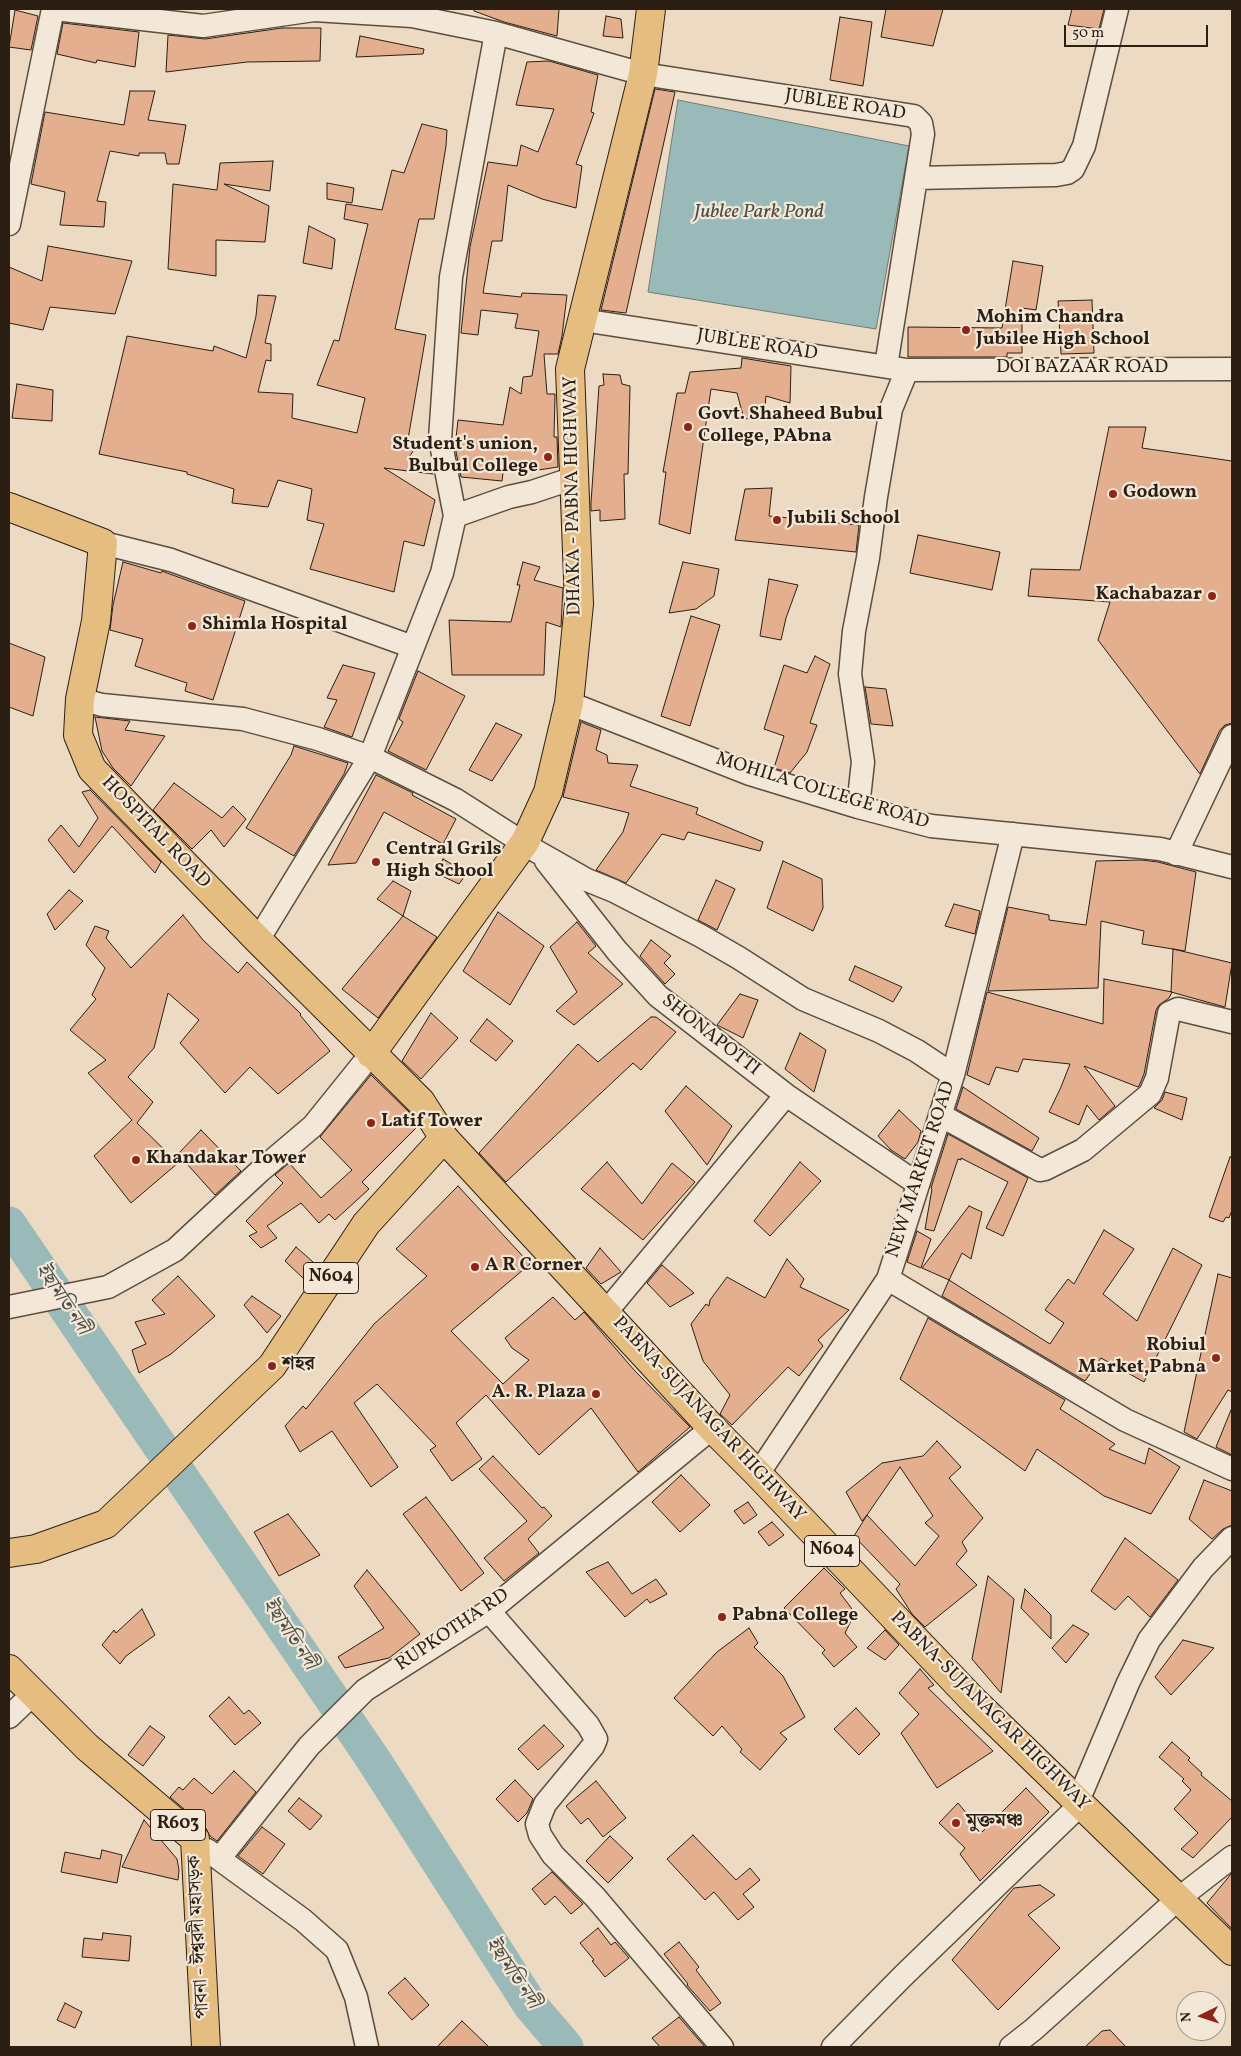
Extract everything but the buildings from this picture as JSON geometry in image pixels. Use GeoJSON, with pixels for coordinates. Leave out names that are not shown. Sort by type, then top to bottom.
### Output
{"type":"FeatureCollection","features":[{"type":"Feature","properties":{"kind":"main road","name":"DHAKA - PABNA HIGHWAY"},"geometry":{"type":"LineString","coordinates":[[371,1054],[531,846],[548,792],[569,703],[579,604],[570,369],[643,74],[651,9]]}},
{"type":"Feature","properties":{"kind":"main road"},"geometry":{"type":"LineString","coordinates":[[9,507],[103,543]]}},
{"type":"Feature","properties":{"kind":"main road","name":"HOSPITAL ROAD"},"geometry":{"type":"LineString","coordinates":[[103,543],[96,621],[80,699],[78,735],[92,769],[258,940],[421,1102],[444,1138]]}},
{"type":"Feature","properties":{"kind":"main road","name":"PABNA-SUJANAGAR HIGHWAY"},"geometry":{"type":"LineString","coordinates":[[444,1138],[712,1428],[973,1700],[1232,1951]]}},
{"type":"Feature","properties":{"kind":"main road","name":"N604"},"geometry":{"type":"LineString","coordinates":[[9,1553],[36,1549],[106,1524],[218,1418],[272,1366],[366,1224],[444,1138]]}},
{"type":"Feature","properties":{"kind":"main road","name":"পাবনা - ঈশ্বরদী মহাসড়ক"},"geometry":{"type":"LineString","coordinates":[[9,1669],[87,1747],[195,1840],[206,2047]]}},
{"type":"Feature","properties":{"kind":"street"},"geometry":{"type":"LineString","coordinates":[[9,224],[54,9],[203,26],[314,10],[412,16],[496,33],[643,74]]}},
{"type":"Feature","properties":{"kind":"street"},"geometry":{"type":"LineString","coordinates":[[916,178],[1056,175],[1067,174],[1074,169],[1084,146],[1117,9]]}},
{"type":"Feature","properties":{"kind":"street"},"geometry":{"type":"LineString","coordinates":[[258,940],[370,757],[442,573],[455,516],[440,439],[451,277],[496,33]]}},
{"type":"Feature","properties":{"kind":"street","name":"JUBLEE ROAD"},"geometry":{"type":"LineString","coordinates":[[643,74],[914,116],[921,123],[923,134],[916,178],[891,409],[868,558],[854,631],[850,674],[863,762],[858,807]]}},
{"type":"Feature","properties":{"kind":"street","name":"JUBLEE ROAD"},"geometry":{"type":"LineString","coordinates":[[582,320],[896,368],[932,369]]}},
{"type":"Feature","properties":{"kind":"street","name":"DOI BAZAAR ROAD"},"geometry":{"type":"LineString","coordinates":[[932,369],[1232,369]]}},
{"type":"Feature","properties":{"kind":"street"},"geometry":{"type":"LineString","coordinates":[[455,516],[509,496],[532,492],[574,478]]}},
{"type":"Feature","properties":{"kind":"street"},"geometry":{"type":"LineString","coordinates":[[103,543],[171,560],[413,647]]}},
{"type":"Feature","properties":{"kind":"street"},"geometry":{"type":"LineString","coordinates":[[80,699],[102,705],[243,719],[318,739],[370,757],[456,800],[587,880],[614,891],[701,936],[803,999],[879,1031],[917,1051],[952,1075]]}},
{"type":"Feature","properties":{"kind":"street","name":"MOHILA COLLEGE ROAD"},"geometry":{"type":"LineString","coordinates":[[569,703],[750,774],[858,807],[931,826],[1160,849],[1232,867]]}},
{"type":"Feature","properties":{"kind":"street"},"geometry":{"type":"LineString","coordinates":[[1176,854],[1232,736]]}},
{"type":"Feature","properties":{"kind":"street","name":"NEW MARKET ROAD"},"geometry":{"type":"LineString","coordinates":[[758,1474],[888,1279],[952,1075],[1013,834]]}},
{"type":"Feature","properties":{"kind":"street","name":"SHONAPOTTI"},"geometry":{"type":"LineString","coordinates":[[531,846],[617,951],[658,996],[786,1094],[918,1184]]}},
{"type":"Feature","properties":{"kind":"street"},"geometry":{"type":"LineString","coordinates":[[940,1115],[1040,1170],[1045,1169],[1083,1150],[1150,1094],[1157,1078],[1170,1012],[1178,1009],[1232,1022]]}},
{"type":"Feature","properties":{"kind":"street"},"geometry":{"type":"LineString","coordinates":[[9,1307],[108,1287],[174,1250],[260,1171],[313,1126],[371,1054]]}},
{"type":"Feature","properties":{"kind":"street"},"geometry":{"type":"LineString","coordinates":[[606,1312],[786,1094]]}},
{"type":"Feature","properties":{"kind":"street"},"geometry":{"type":"LineString","coordinates":[[888,1279],[1125,1420],[1232,1469]]}},
{"type":"Feature","properties":{"kind":"street","name":"RUPKOTHA RD"},"geometry":{"type":"LineString","coordinates":[[219,1859],[309,1746],[365,1690],[489,1611],[712,1428]]}},
{"type":"Feature","properties":{"kind":"street"},"geometry":{"type":"LineString","coordinates":[[833,2047],[1080,1803],[1128,1683],[1149,1640],[1203,1568],[1232,1538]]}},
{"type":"Feature","properties":{"kind":"street"},"geometry":{"type":"LineString","coordinates":[[489,1611],[588,1725],[596,1739],[594,1746],[545,1804],[537,1824],[540,1835],[552,1855],[595,1897],[722,2047]]}},
{"type":"Feature","properties":{"kind":"street"},"geometry":{"type":"LineString","coordinates":[[9,1717],[33,1694]]}},
{"type":"Feature","properties":{"kind":"street"},"geometry":{"type":"LineString","coordinates":[[195,1840],[304,1920],[337,1950],[356,1997],[368,2047]]}},
{"type":"Feature","properties":{"kind":"street"},"geometry":{"type":"LineString","coordinates":[[1011,2047],[1034,2029],[1178,1899],[1232,1857]]}},
{"type":"Feature","properties":{"kind":"water","name":"Jublee Park Pond"},"geometry":{"type":"Polygon","coordinates":[[[678,100],[909,146],[876,329],[648,292],[678,100]]]}},
{"type":"Feature","properties":{"kind":"waterway","name":"ইছামতি নদী"},"geometry":{"type":"LineString","coordinates":[[9,1224],[373,1759],[531,2006],[566,2047]]}},
{"type":"Feature","properties":{"kind":"place","name":"Mohim Chandra Jubilee High School"},"geometry":{"type":"Point","coordinates":[966,330]}},
{"type":"Feature","properties":{"kind":"place","name":"Govt. Shaheed Bubul College, PAbna"},"geometry":{"type":"Point","coordinates":[688,427]}},
{"type":"Feature","properties":{"kind":"place","name":"Student's union, Bulbul College"},"geometry":{"type":"Point","coordinates":[548,457]}},
{"type":"Feature","properties":{"kind":"place","name":"Godown"},"geometry":{"type":"Point","coordinates":[1113,494]}},
{"type":"Feature","properties":{"kind":"place","name":"Jubili School"},"geometry":{"type":"Point","coordinates":[777,520]}},
{"type":"Feature","properties":{"kind":"place","name":"Kachabazar"},"geometry":{"type":"Point","coordinates":[1212,596]}},
{"type":"Feature","properties":{"kind":"place","name":"Shimla Hospital"},"geometry":{"type":"Point","coordinates":[192,626]}},
{"type":"Feature","properties":{"kind":"place","name":"Central Grils High School"},"geometry":{"type":"Point","coordinates":[376,862]}},
{"type":"Feature","properties":{"kind":"place","name":"Latif Tower"},"geometry":{"type":"Point","coordinates":[371,1123]}},
{"type":"Feature","properties":{"kind":"place","name":"Khandakar Tower"},"geometry":{"type":"Point","coordinates":[136,1160]}},
{"type":"Feature","properties":{"kind":"place","name":"A R Corner"},"geometry":{"type":"Point","coordinates":[475,1267]}},
{"type":"Feature","properties":{"kind":"place","name":"Robiul Market,Pabna"},"geometry":{"type":"Point","coordinates":[1216,1358]}},
{"type":"Feature","properties":{"kind":"place","name":"শহর"},"geometry":{"type":"Point","coordinates":[272,1366]}},
{"type":"Feature","properties":{"kind":"place","name":"A. R. Plaza"},"geometry":{"type":"Point","coordinates":[596,1394]}},
{"type":"Feature","properties":{"kind":"place","name":"Pabna College"},"geometry":{"type":"Point","coordinates":[722,1617]}},
{"type":"Feature","properties":{"kind":"place","name":"মুক্তমঞ্চ"},"geometry":{"type":"Point","coordinates":[956,1823]}}]}
